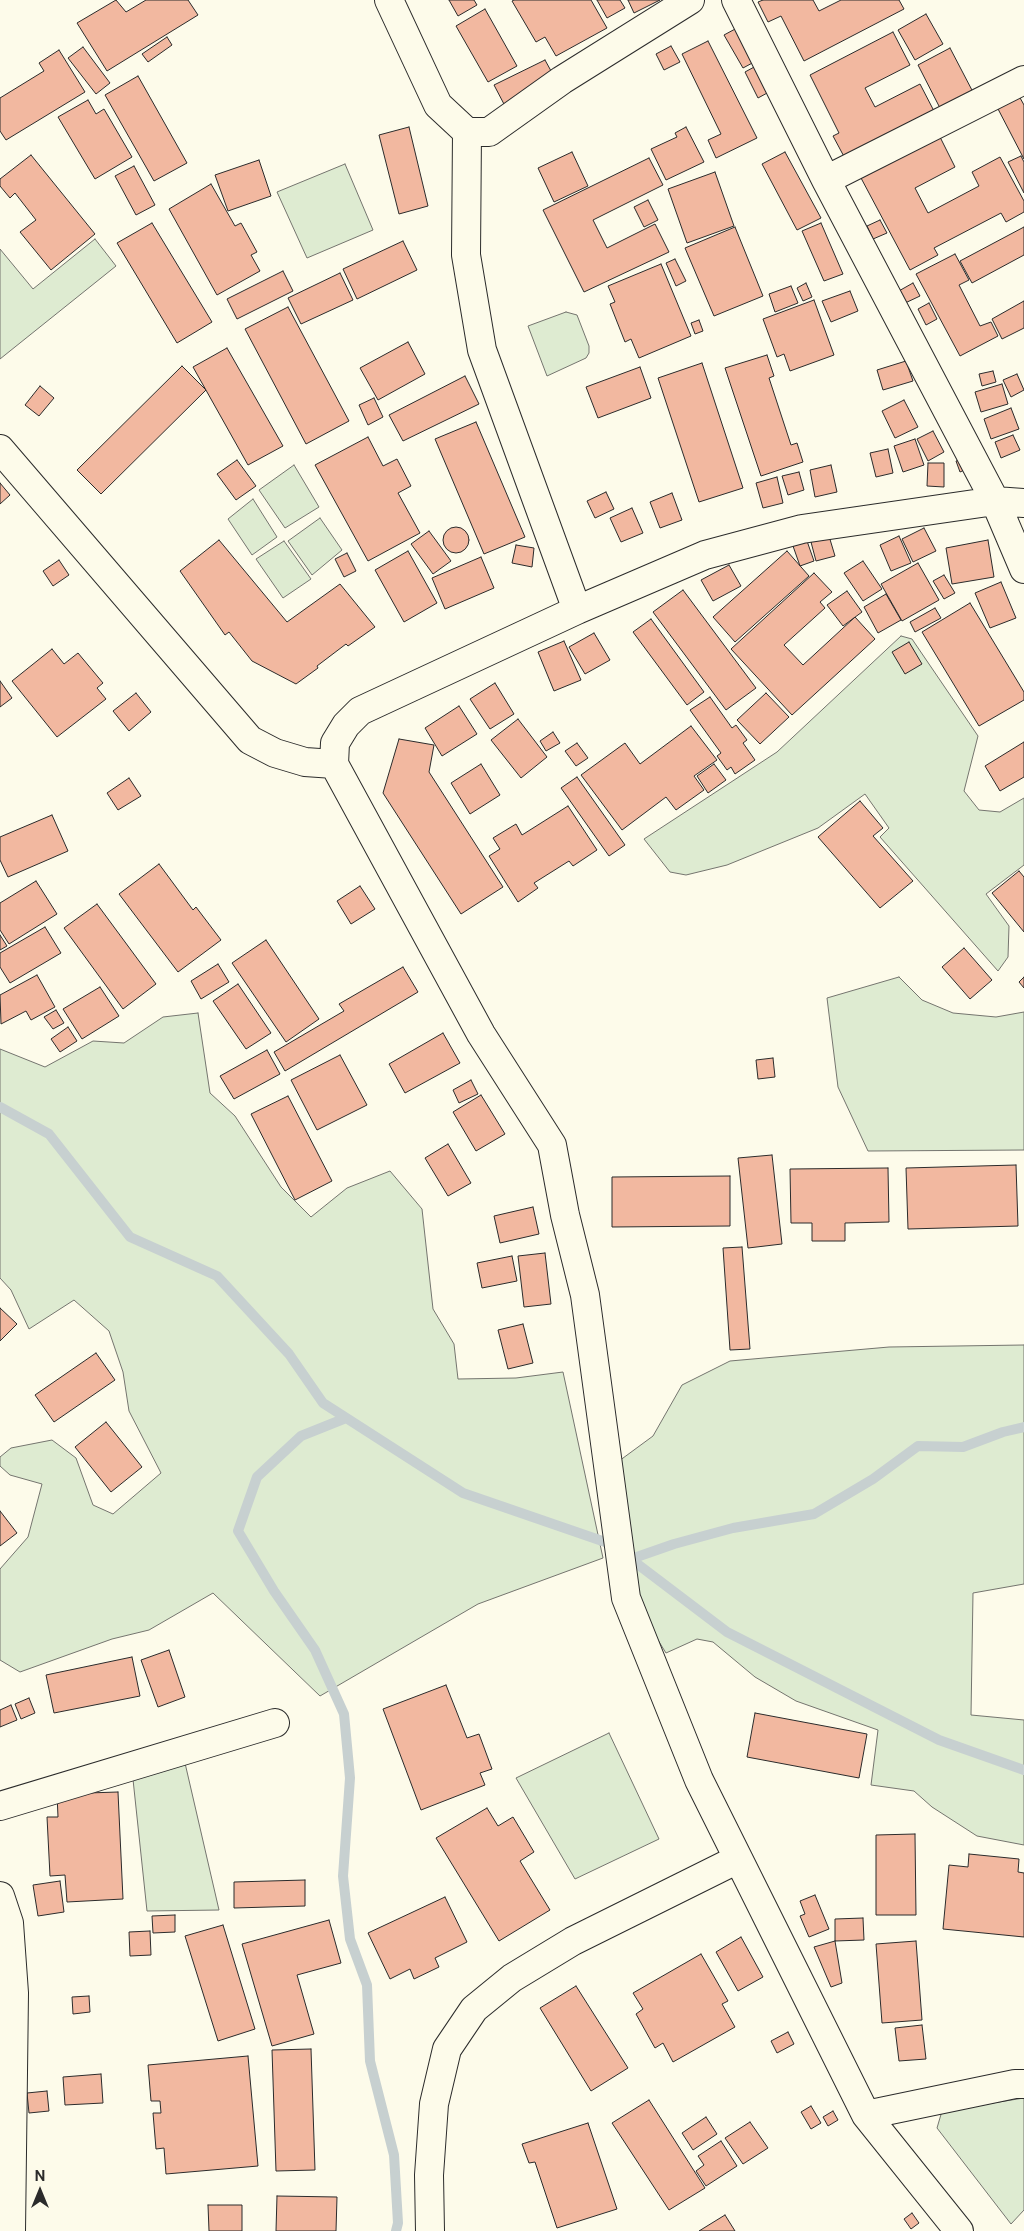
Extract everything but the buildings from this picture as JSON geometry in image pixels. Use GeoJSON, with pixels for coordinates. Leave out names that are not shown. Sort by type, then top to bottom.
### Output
{"type":"FeatureCollection","features":[{"type":"Feature","properties":{"kind":"street"},"geometry":{"type":"LineString","coordinates":[[389,0],[438,105],[467,132],[489,132],[562,80],[690,0]]}},
{"type":"Feature","properties":{"kind":"street"},"geometry":{"type":"LineString","coordinates":[[736,0],[826,180],[995,501],[1024,570]]}},
{"type":"Feature","properties":{"kind":"street"},"geometry":{"type":"LineString","coordinates":[[826,180],[1024,80]]}},
{"type":"Feature","properties":{"kind":"street"},"geometry":{"type":"LineString","coordinates":[[467,132],[466,255],[482,350],[577,610]]}},
{"type":"Feature","properties":{"kind":"street"},"geometry":{"type":"LineString","coordinates":[[0,449],[250,740],[275,753],[305,762],[334,764]]}},
{"type":"Feature","properties":{"kind":"street"},"geometry":{"type":"LineString","coordinates":[[959,2231],[866,2115],[699,1780],[626,1598],[585,1295],[565,1215],[552,1145],[481,1034],[334,764],[335,743],[346,725],[360,711],[577,610],[705,555],[802,529],[995,501],[1024,503]]}},
{"type":"Feature","properties":{"kind":"street"},"geometry":{"type":"LineString","coordinates":[[0,1806],[275,1723]]}},
{"type":"Feature","properties":{"kind":"street"},"geometry":{"type":"LineString","coordinates":[[430,2231],[429,2175],[434,2104],[447,2049],[474,2009],[512,1978],[573,1941],[738,1859]]}},
{"type":"Feature","properties":{"kind":"street"},"geometry":{"type":"LineString","coordinates":[[0,1896],[9,1923],[14,1993],[11,2231]]}},
{"type":"Feature","properties":{"kind":"street"},"geometry":{"type":"LineString","coordinates":[[866,2115],[1015,2084],[1024,2084]]}},
{"type":"Feature","properties":{"kind":"green space"},"geometry":{"type":"Polygon","coordinates":[[[345,164],[373,230],[307,258],[277,192],[345,164]]]}},
{"type":"Feature","properties":{"kind":"green space"},"geometry":{"type":"Polygon","coordinates":[[[95,239],[116,266],[0,359],[0,249],[33,289],[95,239]]]}},
{"type":"Feature","properties":{"kind":"green space"},"geometry":{"type":"Polygon","coordinates":[[[566,312],[577,315],[589,346],[589,353],[586,358],[547,376],[528,326],[566,312]]]}},
{"type":"Feature","properties":{"kind":"green space"},"geometry":{"type":"Polygon","coordinates":[[[294,465],[319,507],[285,528],[259,490],[294,465]]]}},
{"type":"Feature","properties":{"kind":"green space"},"geometry":{"type":"Polygon","coordinates":[[[253,499],[277,537],[252,555],[228,519],[253,499]]]}},
{"type":"Feature","properties":{"kind":"green space"},"geometry":{"type":"Polygon","coordinates":[[[320,518],[342,550],[312,575],[288,541],[320,518]]]}},
{"type":"Feature","properties":{"kind":"green space"},"geometry":{"type":"Polygon","coordinates":[[[284,541],[311,579],[283,598],[256,559],[284,541]]]}},
{"type":"Feature","properties":{"kind":"green space"},"geometry":{"type":"Polygon","coordinates":[[[901,636],[912,639],[978,736],[964,791],[979,810],[1000,812],[1024,798],[1024,865],[986,894],[1009,926],[1008,957],[998,971],[880,837],[889,828],[865,794],[818,828],[727,865],[686,875],[670,872],[644,839],[777,752],[901,636]]]}},
{"type":"Feature","properties":{"kind":"green space"},"geometry":{"type":"Polygon","coordinates":[[[899,977],[922,1000],[953,1013],[996,1017],[1024,1012],[1024,1150],[868,1151],[838,1087],[827,998],[899,977]]]}},
{"type":"Feature","properties":{"kind":"green space"},"geometry":{"type":"Polygon","coordinates":[[[198,1013],[210,1093],[235,1116],[281,1187],[311,1217],[347,1188],[390,1171],[422,1209],[433,1309],[454,1344],[458,1379],[516,1378],[563,1372],[603,1558],[478,1604],[320,1696],[213,1593],[149,1630],[112,1639],[20,1672],[0,1660],[0,1569],[28,1537],[42,1484],[10,1475],[0,1466],[0,1457],[11,1448],[52,1440],[76,1458],[93,1505],[113,1514],[161,1473],[129,1411],[123,1372],[109,1331],[74,1300],[29,1329],[11,1290],[0,1278],[0,1049],[45,1067],[93,1041],[124,1043],[163,1017],[198,1013]]]}},
{"type":"Feature","properties":{"kind":"green space"},"geometry":{"type":"Polygon","coordinates":[[[1024,1345],[1024,1584],[973,1593],[971,1715],[1024,1720],[1024,1845],[977,1836],[932,1807],[914,1791],[871,1785],[878,1730],[796,1701],[755,1677],[713,1642],[697,1639],[666,1653],[638,1608],[619,1461],[653,1436],[682,1385],[730,1361],[889,1347],[1024,1345]]]}},
{"type":"Feature","properties":{"kind":"green space"},"geometry":{"type":"Polygon","coordinates":[[[609,1733],[659,1839],[575,1879],[516,1778],[609,1733]]]}},
{"type":"Feature","properties":{"kind":"green space"},"geometry":{"type":"Polygon","coordinates":[[[185,1763],[219,1910],[147,1911],[132,1770],[185,1763]]]}},
{"type":"Feature","properties":{"kind":"green space"},"geometry":{"type":"Polygon","coordinates":[[[1024,2098],[1024,2210],[1011,2224],[937,2128],[942,2111],[1024,2098]]]}},
{"type":"Feature","properties":{"kind":"waterway"},"geometry":{"type":"LineString","coordinates":[[0,1107],[49,1134],[130,1237],[217,1276],[289,1354],[323,1403],[463,1493],[611,1544],[727,1632],[939,1740],[1024,1770]]}},
{"type":"Feature","properties":{"kind":"waterway"},"geometry":{"type":"LineString","coordinates":[[346,1418],[301,1436],[257,1477],[238,1531],[274,1591],[315,1650],[344,1714],[350,1778],[343,1876],[350,1939],[367,1985],[370,2061],[394,2155],[398,2223],[396,2231]]}},
{"type":"Feature","properties":{"kind":"waterway"},"geometry":{"type":"LineString","coordinates":[[631,1559],[674,1544],[733,1528],[814,1514],[873,1479],[918,1446],[963,1447],[1003,1432],[1024,1427]]}}]}
